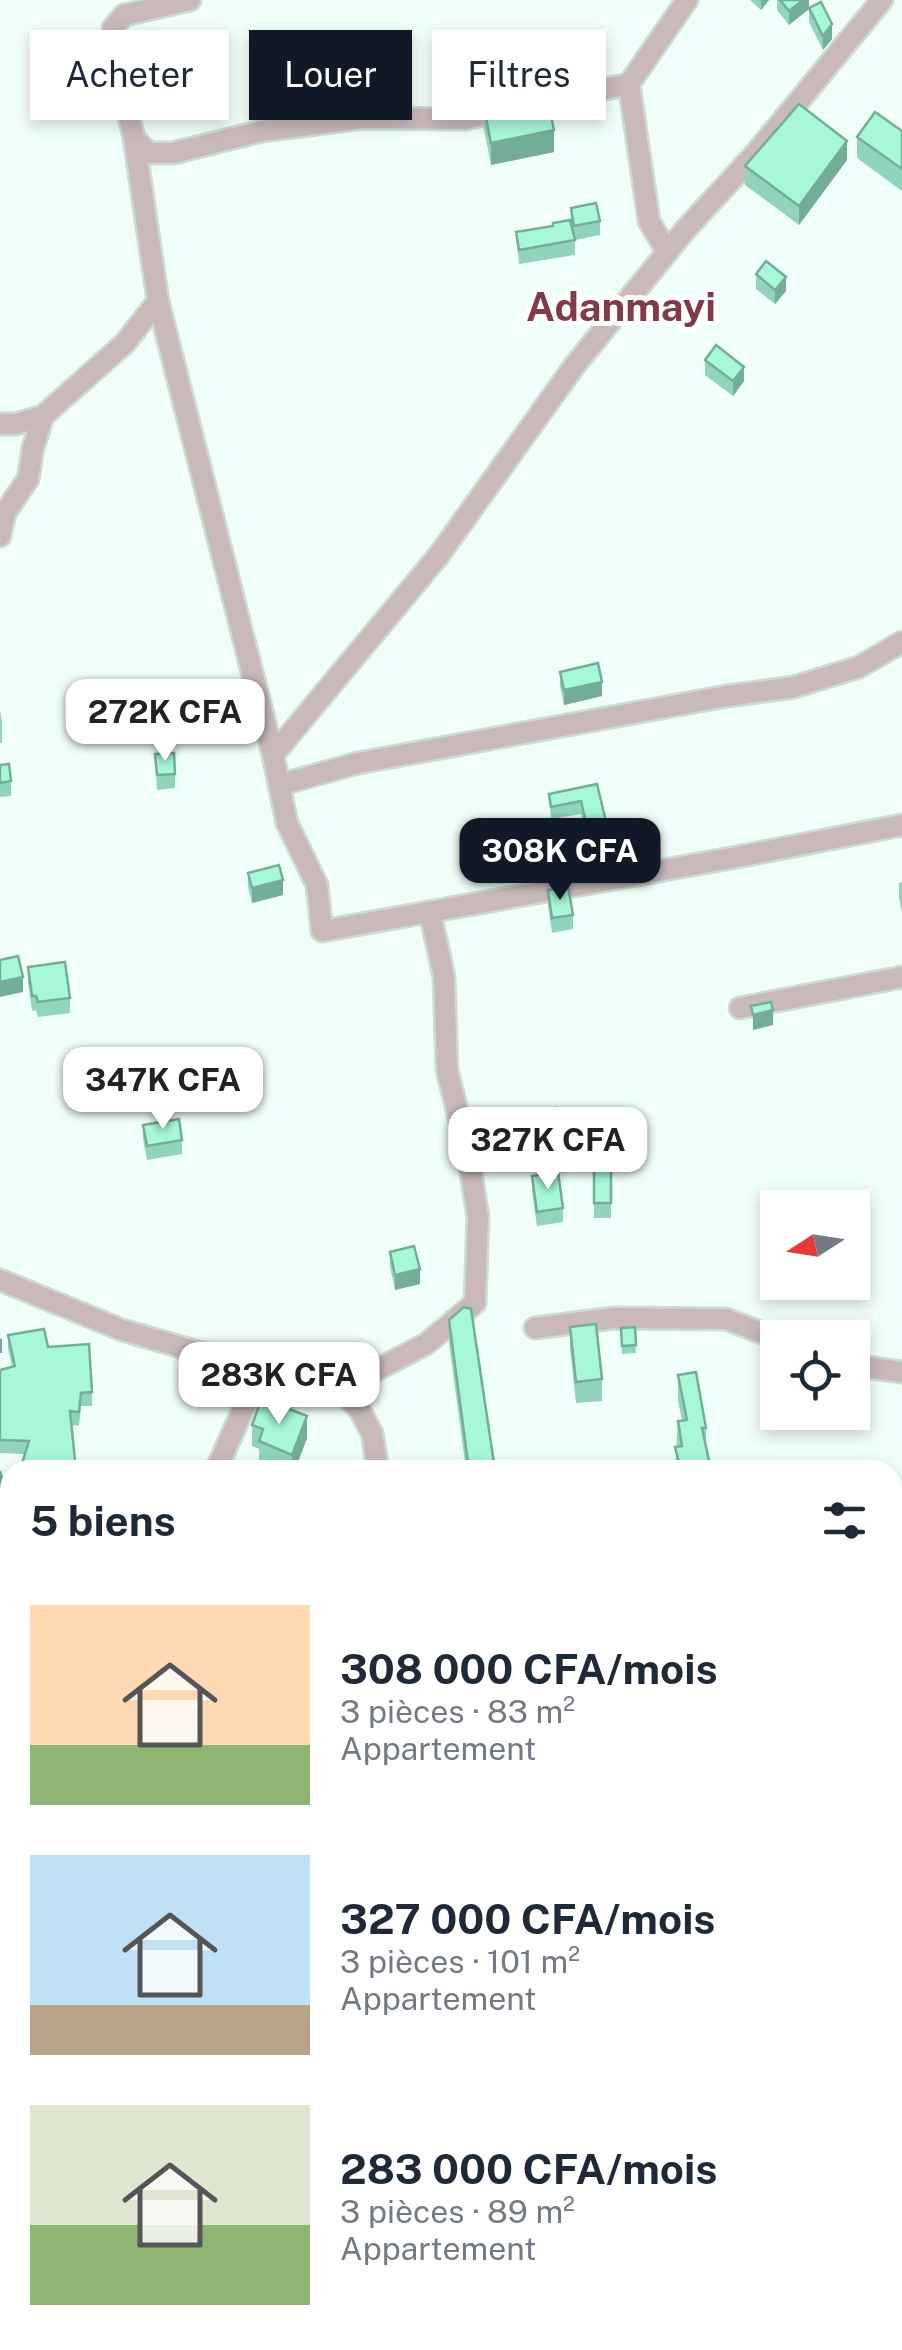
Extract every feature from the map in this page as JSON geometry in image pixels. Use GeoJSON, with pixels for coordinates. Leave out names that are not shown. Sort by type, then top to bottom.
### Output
{"type":"FeatureCollection","features":[{"type":"Feature","properties":{"kind":"street"},"geometry":{"type":"LineString","coordinates":[[190,0],[124,15],[113,28],[113,49],[134,138],[158,302],[287,823],[317,885],[322,931],[902,825]]}},
{"type":"Feature","properties":{"kind":"street"},"geometry":{"type":"LineString","coordinates":[[667,252],[649,221],[629,84],[687,0]]}},
{"type":"Feature","properties":{"kind":"street"},"geometry":{"type":"LineString","coordinates":[[273,755],[439,555],[575,366],[882,0]]}},
{"type":"Feature","properties":{"kind":"street"},"geometry":{"type":"LineString","coordinates":[[134,138],[149,153],[172,153],[262,132],[362,118],[464,118],[629,84]]}},
{"type":"Feature","properties":{"kind":"street"},"geometry":{"type":"LineString","coordinates":[[0,424],[43,416],[124,343],[158,302]]}},
{"type":"Feature","properties":{"kind":"street"},"geometry":{"type":"LineString","coordinates":[[0,536],[6,513],[28,479],[32,448],[43,416]]}},
{"type":"Feature","properties":{"kind":"street"},"geometry":{"type":"LineString","coordinates":[[279,785],[358,763],[794,687],[859,667],[902,642]]}},
{"type":"Feature","properties":{"kind":"street"},"geometry":{"type":"LineString","coordinates":[[318,1381],[362,1378],[426,1344],[475,1303],[478,1216],[468,1154],[447,1070],[444,977],[430,912]]}},
{"type":"Feature","properties":{"kind":"street"},"geometry":{"type":"LineString","coordinates":[[740,1008],[902,977]]}},
{"type":"Feature","properties":{"kind":"street"},"geometry":{"type":"LineString","coordinates":[[0,1280],[122,1330],[261,1370],[318,1381],[343,1393],[359,1409],[372,1433],[376,1460]]}},
{"type":"Feature","properties":{"kind":"street"},"geometry":{"type":"LineString","coordinates":[[535,1328],[614,1318],[726,1319],[760,1332]]}},
{"type":"Feature","properties":{"kind":"street"},"geometry":{"type":"LineString","coordinates":[[870,1368],[902,1372]]}},
{"type":"Feature","properties":{"kind":"street"},"geometry":{"type":"LineString","coordinates":[[220,1460],[261,1370]]}},
{"type":"Feature","properties":{"kind":"building"},"geometry":{"type":"Polygon","coordinates":[[[780,0],[803,0],[789,11],[780,0]]]}},
{"type":"Feature","properties":{"kind":"building"},"geometry":{"type":"Polygon","coordinates":[[[821,2],[832,24],[823,36],[809,8],[821,2]]]}},
{"type":"Feature","properties":{"kind":"building"},"geometry":{"type":"Polygon","coordinates":[[[799,104],[847,141],[799,206],[745,166],[799,104]]]}},
{"type":"Feature","properties":{"kind":"building"},"geometry":{"type":"Polygon","coordinates":[[[875,112],[902,131],[902,169],[857,137],[875,112]]]}},
{"type":"Feature","properties":{"kind":"building"},"geometry":{"type":"Polygon","coordinates":[[[486,120],[552,120],[554,130],[491,143],[486,120]]]}},
{"type":"Feature","properties":{"kind":"building"},"geometry":{"type":"Polygon","coordinates":[[[596,203],[600,221],[574,226],[571,208],[596,203]]]}},
{"type":"Feature","properties":{"kind":"building"},"geometry":{"type":"Polygon","coordinates":[[[570,220],[575,240],[519,250],[516,232],[570,220]]]}},
{"type":"Feature","properties":{"kind":"building"},"geometry":{"type":"Polygon","coordinates":[[[766,261],[786,277],[775,290],[756,274],[766,261]]]}},
{"type":"Feature","properties":{"kind":"building"},"geometry":{"type":"Polygon","coordinates":[[[716,345],[744,367],[733,381],[705,360],[716,345]]]}},
{"type":"Feature","properties":{"kind":"building"},"geometry":{"type":"Polygon","coordinates":[[[598,663],[602,682],[564,690],[560,672],[598,663]]]}},
{"type":"Feature","properties":{"kind":"building"},"geometry":{"type":"Polygon","coordinates":[[[174,753],[175,774],[157,775],[155,754],[174,753]]]}},
{"type":"Feature","properties":{"kind":"building"},"geometry":{"type":"Polygon","coordinates":[[[9,764],[11,781],[0,783],[0,765],[9,764]]]}},
{"type":"Feature","properties":{"kind":"building"},"geometry":{"type":"Polygon","coordinates":[[[597,784],[609,834],[590,839],[581,801],[551,807],[549,794],[597,784]]]}},
{"type":"Feature","properties":{"kind":"building"},"geometry":{"type":"Polygon","coordinates":[[[279,865],[283,880],[252,888],[248,873],[279,865]]]}},
{"type":"Feature","properties":{"kind":"building"},"geometry":{"type":"Polygon","coordinates":[[[568,887],[573,915],[552,918],[548,890],[568,887]]]}},
{"type":"Feature","properties":{"kind":"building"},"geometry":{"type":"Polygon","coordinates":[[[18,956],[23,977],[0,982],[0,960],[18,956]]]}},
{"type":"Feature","properties":{"kind":"building"},"geometry":{"type":"Polygon","coordinates":[[[65,962],[70,998],[38,1002],[32,996],[28,967],[65,962]]]}},
{"type":"Feature","properties":{"kind":"building"},"geometry":{"type":"Polygon","coordinates":[[[771,1002],[773,1010],[753,1015],[751,1006],[771,1002]]]}},
{"type":"Feature","properties":{"kind":"building"},"geometry":{"type":"Polygon","coordinates":[[[557,1108],[559,1121],[533,1125],[531,1112],[557,1108]]]}},
{"type":"Feature","properties":{"kind":"building"},"geometry":{"type":"Polygon","coordinates":[[[179,1119],[182,1140],[147,1146],[143,1125],[179,1119]]]}},
{"type":"Feature","properties":{"kind":"building"},"geometry":{"type":"Polygon","coordinates":[[[594,1165],[611,1165],[611,1203],[594,1203],[594,1165]]]}},
{"type":"Feature","properties":{"kind":"building"},"geometry":{"type":"Polygon","coordinates":[[[558,1172],[563,1208],[537,1212],[532,1176],[558,1172]]]}},
{"type":"Feature","properties":{"kind":"building"},"geometry":{"type":"Polygon","coordinates":[[[414,1246],[420,1269],[395,1275],[390,1252],[414,1246]]]}},
{"type":"Feature","properties":{"kind":"building"},"geometry":{"type":"Polygon","coordinates":[[[464,1307],[471,1309],[494,1460],[468,1460],[449,1320],[464,1307]]]}},
{"type":"Feature","properties":{"kind":"building"},"geometry":{"type":"Polygon","coordinates":[[[596,1324],[602,1379],[576,1382],[570,1327],[596,1324]]]}},
{"type":"Feature","properties":{"kind":"building"},"geometry":{"type":"Polygon","coordinates":[[[635,1327],[636,1345],[622,1346],[621,1328],[635,1327]]]}},
{"type":"Feature","properties":{"kind":"building"},"geometry":{"type":"Polygon","coordinates":[[[44,1329],[48,1347],[89,1344],[92,1392],[81,1393],[79,1412],[70,1411],[75,1460],[23,1460],[29,1441],[0,1440],[0,1370],[15,1366],[8,1335],[44,1329]]]}},
{"type":"Feature","properties":{"kind":"building"},"geometry":{"type":"Polygon","coordinates":[[[696,1372],[709,1460],[678,1460],[675,1447],[682,1446],[678,1421],[687,1420],[678,1375],[696,1372]]]}},
{"type":"Feature","properties":{"kind":"building"},"geometry":{"type":"Polygon","coordinates":[[[260,1403],[272,1408],[274,1403],[307,1416],[292,1455],[259,1441],[263,1429],[252,1425],[260,1403]]]}},
{"type":"Feature","properties":{"kind":"district","name":"Adanmayi"},"geometry":{"type":"Point","coordinates":[621,307]}}]}
